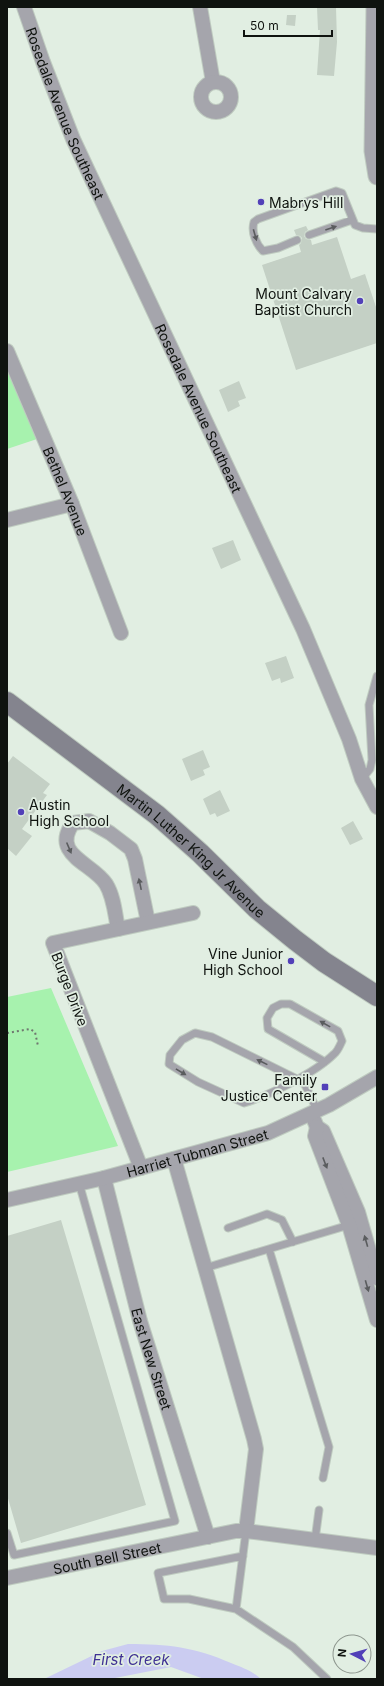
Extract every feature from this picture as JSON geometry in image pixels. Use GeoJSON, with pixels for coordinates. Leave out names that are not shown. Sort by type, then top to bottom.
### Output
{"type":"FeatureCollection","features":[{"type":"Feature","properties":{"kind":"main road","name":"Martin Luther King Jr Avenue"},"geometry":{"type":"LineString","coordinates":[[7,702],[157,815],[257,909],[290,936],[324,962],[377,996]]}},
{"type":"Feature","properties":{"kind":"street","name":"Rosedale Avenue Southeast"},"geometry":{"type":"LineString","coordinates":[[24,7],[43,62],[73,139],[302,629],[349,739],[362,779],[377,807]]}},
{"type":"Feature","properties":{"kind":"street"},"geometry":{"type":"LineString","coordinates":[[200,7],[214,82]]}},
{"type":"Feature","properties":{"kind":"street"},"geometry":{"type":"LineString","coordinates":[[375,7],[373,151],[377,176]]}},
{"type":"Feature","properties":{"kind":"street","name":"Bethel Avenue"},"geometry":{"type":"LineString","coordinates":[[7,351],[72,504],[121,632]]}},
{"type":"Feature","properties":{"kind":"street"},"geometry":{"type":"LineString","coordinates":[[7,520],[72,504]]}},
{"type":"Feature","properties":{"kind":"street"},"geometry":{"type":"LineString","coordinates":[[118,929],[110,893],[105,883],[70,852],[66,843],[66,834],[73,823],[89,821],[110,833],[131,849],[135,859],[148,922]]}},
{"type":"Feature","properties":{"kind":"street","name":"Burge Drive"},"geometry":{"type":"LineString","coordinates":[[141,1168],[53,943],[193,913]]}},
{"type":"Feature","properties":{"kind":"street","name":"Harriet Tubman Street"},"geometry":{"type":"LineString","coordinates":[[7,1200],[104,1178],[268,1133],[314,1112],[377,1077]]}},
{"type":"Feature","properties":{"kind":"street"},"geometry":{"type":"LineString","coordinates":[[314,1112],[317,1127],[315,1136],[349,1225],[377,1320]]}},
{"type":"Feature","properties":{"kind":"street"},"geometry":{"type":"LineString","coordinates":[[317,1127],[323,1131],[358,1212],[377,1278]]}},
{"type":"Feature","properties":{"kind":"street"},"geometry":{"type":"LineString","coordinates":[[174,1159],[256,1449],[246,1531]]}},
{"type":"Feature","properties":{"kind":"street","name":"East New Street"},"geometry":{"type":"LineString","coordinates":[[104,1178],[140,1321],[208,1537]]}},
{"type":"Feature","properties":{"kind":"street","name":"South Bell Street"},"geometry":{"type":"LineString","coordinates":[[7,1578],[208,1537],[246,1531],[377,1548]]}},
{"type":"Feature","properties":{"kind":"lane"},"geometry":{"type":"LineString","coordinates":[[297,240],[278,248],[263,251],[259,247],[253,233],[254,222],[258,219],[336,191],[342,193],[352,220],[358,227],[372,230],[377,229]]}},
{"type":"Feature","properties":{"kind":"lane"},"geometry":{"type":"LineString","coordinates":[[309,235],[352,220]]}},
{"type":"Feature","properties":{"kind":"lane"},"geometry":{"type":"LineString","coordinates":[[362,779],[370,769],[372,760],[370,705],[377,676]]}},
{"type":"Feature","properties":{"kind":"lane"},"geometry":{"type":"LineString","coordinates":[[314,1112],[304,1085],[297,1079],[212,1037],[195,1034],[182,1040],[170,1056],[169,1064],[198,1082],[244,1103],[257,1099],[297,1079],[318,1068],[336,1053],[342,1041],[338,1031],[290,1004],[281,1004],[273,1008],[267,1018],[268,1028],[325,1062]]}},
{"type":"Feature","properties":{"kind":"lane"},"geometry":{"type":"LineString","coordinates":[[7,1533],[9,1548],[14,1555],[175,1521],[79,1183]]}},
{"type":"Feature","properties":{"kind":"lane"},"geometry":{"type":"LineString","coordinates":[[228,1228],[266,1214],[282,1220],[293,1242]]}},
{"type":"Feature","properties":{"kind":"lane"},"geometry":{"type":"LineString","coordinates":[[205,1268],[349,1225]]}},
{"type":"Feature","properties":{"kind":"lane"},"geometry":{"type":"LineString","coordinates":[[269,1249],[328,1447],[323,1478]]}},
{"type":"Feature","properties":{"kind":"lane"},"geometry":{"type":"LineString","coordinates":[[315,1540],[319,1510]]}},
{"type":"Feature","properties":{"kind":"lane"},"geometry":{"type":"LineString","coordinates":[[236,1609],[246,1531]]}},
{"type":"Feature","properties":{"kind":"lane"},"geometry":{"type":"LineString","coordinates":[[243,1556],[158,1573],[164,1599],[189,1599],[236,1609],[292,1647],[327,1679]]}},
{"type":"Feature","properties":{"kind":"path"},"geometry":{"type":"LineString","coordinates":[[7,1033],[30,1029],[35,1032],[38,1046]]}},
{"type":"Feature","properties":{"kind":"green space"},"geometry":{"type":"Polygon","coordinates":[[[7,358],[43,437],[7,449],[7,358]]]}},
{"type":"Feature","properties":{"kind":"green space"},"geometry":{"type":"Polygon","coordinates":[[[51,988],[118,1146],[7,1172],[7,997],[51,988]]]}},
{"type":"Feature","properties":{"kind":"water","name":"First Creek"},"geometry":{"type":"Polygon","coordinates":[[[128,1644],[168,1646],[205,1653],[254,1673],[261,1679],[204,1679],[171,1667],[110,1679],[44,1679],[102,1651],[128,1644]]]}},
{"type":"Feature","properties":{"kind":"building"},"geometry":{"type":"Polygon","coordinates":[[[317,7],[336,7],[337,42],[334,76],[317,75],[320,30],[318,30],[317,7]]]}},
{"type":"Feature","properties":{"kind":"building"},"geometry":{"type":"Polygon","coordinates":[[[287,15],[296,15],[295,26],[286,25],[287,15]]]}},
{"type":"Feature","properties":{"kind":"building"},"geometry":{"type":"Polygon","coordinates":[[[306,226],[308,230],[305,232],[304,236],[306,239],[311,240],[312,245],[337,237],[351,279],[365,274],[377,310],[377,343],[296,370],[262,265],[301,252],[299,245],[302,238],[296,235],[294,230],[306,226]]]}},
{"type":"Feature","properties":{"kind":"building"},"geometry":{"type":"Polygon","coordinates":[[[239,381],[246,398],[238,401],[240,406],[228,412],[219,390],[239,381]]]}},
{"type":"Feature","properties":{"kind":"building"},"geometry":{"type":"Polygon","coordinates":[[[233,540],[241,560],[221,569],[212,548],[233,540]]]}},
{"type":"Feature","properties":{"kind":"building"},"geometry":{"type":"Polygon","coordinates":[[[286,656],[294,678],[281,683],[280,678],[272,681],[265,663],[286,656]]]}},
{"type":"Feature","properties":{"kind":"building"},"geometry":{"type":"Polygon","coordinates":[[[203,750],[210,767],[203,770],[205,775],[191,781],[182,759],[203,750]]]}},
{"type":"Feature","properties":{"kind":"building","name":"Austin High School"},"geometry":{"type":"Polygon","coordinates":[[[13,756],[50,784],[43,793],[47,795],[22,829],[32,836],[16,856],[7,848],[7,764],[13,756]]]}},
{"type":"Feature","properties":{"kind":"building"},"geometry":{"type":"Polygon","coordinates":[[[220,790],[230,811],[217,817],[215,813],[210,815],[203,799],[220,790]]]}},
{"type":"Feature","properties":{"kind":"building"},"geometry":{"type":"Polygon","coordinates":[[[353,821],[363,839],[350,845],[341,828],[353,821]]]}},
{"type":"Feature","properties":{"kind":"building"},"geometry":{"type":"Polygon","coordinates":[[[61,1220],[146,1505],[21,1543],[7,1495],[7,1236],[61,1220]]]}},
{"type":"Feature","properties":{"kind":"place","name":"Mabrys Hill"},"geometry":{"type":"Point","coordinates":[261,202]}},
{"type":"Feature","properties":{"kind":"place","name":"Mount Calvary Baptist Church"},"geometry":{"type":"Point","coordinates":[360,301]}},
{"type":"Feature","properties":{"kind":"place","name":"Austin High School"},"geometry":{"type":"Point","coordinates":[21,812]}},
{"type":"Feature","properties":{"kind":"place","name":"Vine Junior High School"},"geometry":{"type":"Point","coordinates":[291,961]}},
{"type":"Feature","properties":{"kind":"place","name":"Family Justice Center"},"geometry":{"type":"Point","coordinates":[325,1087]}}]}
